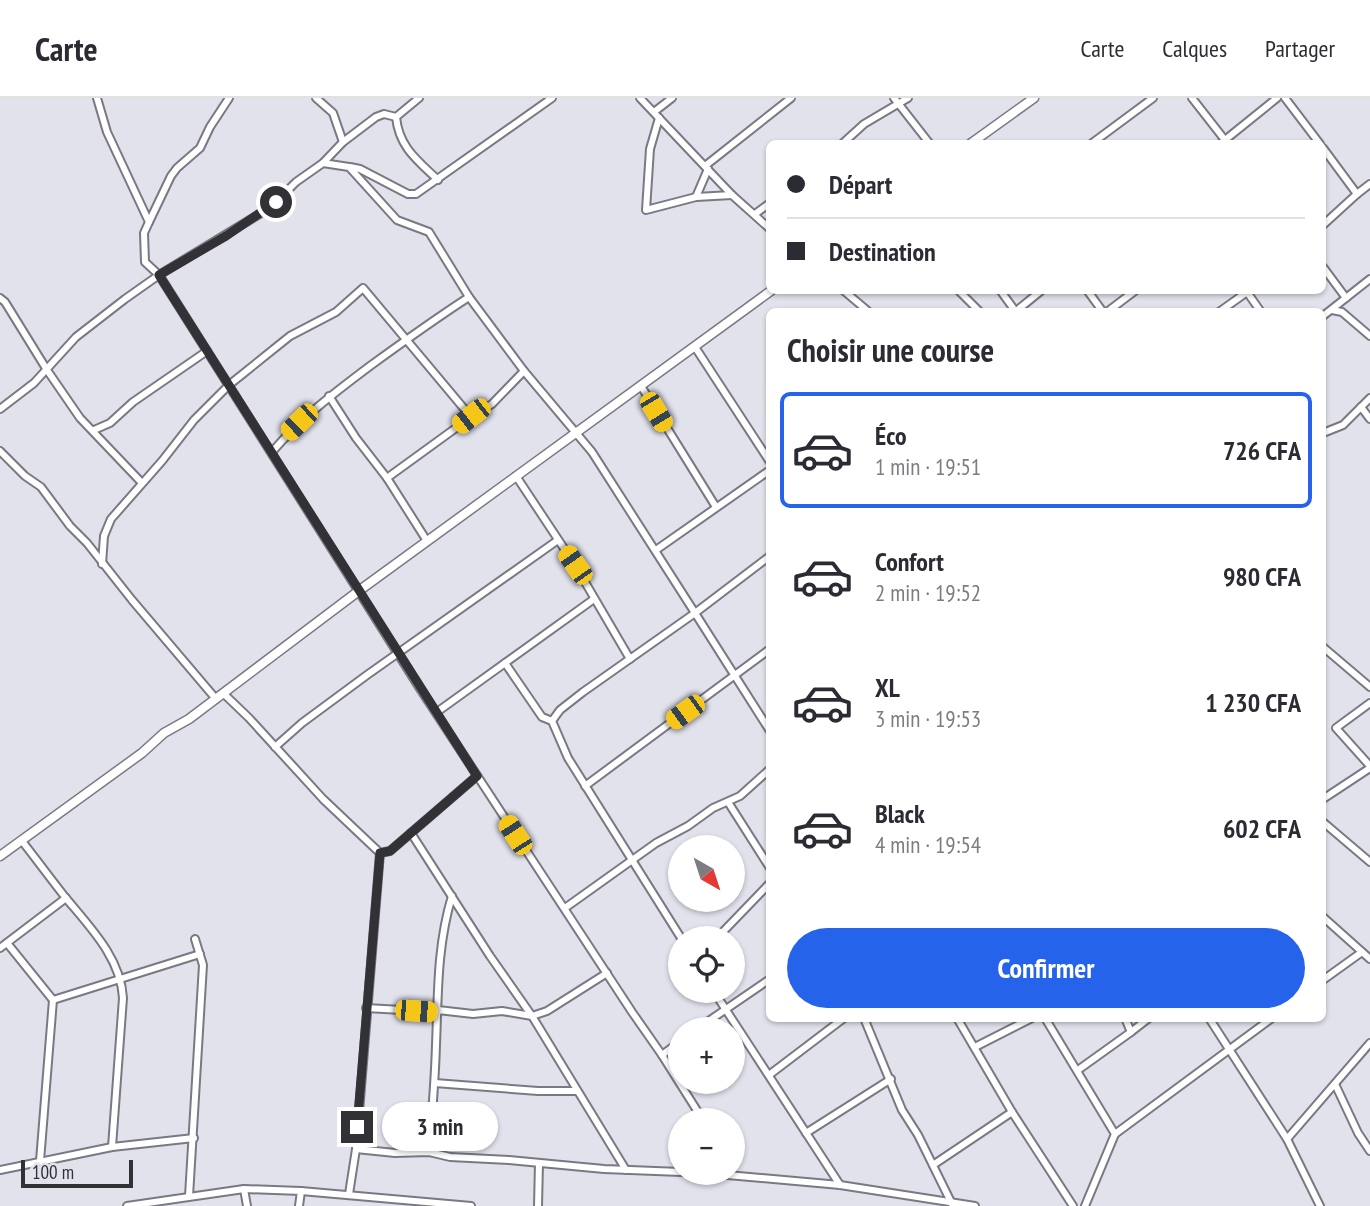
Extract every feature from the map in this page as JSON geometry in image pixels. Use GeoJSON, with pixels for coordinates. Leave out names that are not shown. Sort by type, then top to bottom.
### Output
{"type":"FeatureCollection","features":[{"type":"Feature","properties":{"kind":"street"},"geometry":{"type":"LineString","coordinates":[[97,98],[107,132],[149,222]]}},
{"type":"Feature","properties":{"kind":"street"},"geometry":{"type":"LineString","coordinates":[[229,98],[200,148],[171,176],[144,233],[145,262],[159,275],[477,776],[695,1108]]}},
{"type":"Feature","properties":{"kind":"street"},"geometry":{"type":"LineString","coordinates":[[316,98],[333,113],[343,142]]}},
{"type":"Feature","properties":{"kind":"street"},"geometry":{"type":"LineString","coordinates":[[0,409],[47,370],[76,338],[159,275],[271,207],[296,182],[323,163],[343,142],[380,115],[396,117],[419,98]]}},
{"type":"Feature","properties":{"kind":"street"},"geometry":{"type":"LineString","coordinates":[[323,163],[360,169],[408,194],[416,194],[552,98]]}},
{"type":"Feature","properties":{"kind":"street"},"geometry":{"type":"LineString","coordinates":[[640,98],[732,195],[766,225]]}},
{"type":"Feature","properties":{"kind":"street"},"geometry":{"type":"LineString","coordinates":[[672,98],[657,115],[650,149],[646,210],[696,197],[732,195]]}},
{"type":"Feature","properties":{"kind":"street"},"geometry":{"type":"LineString","coordinates":[[696,197],[707,168],[791,98]]}},
{"type":"Feature","properties":{"kind":"street"},"geometry":{"type":"LineString","coordinates":[[894,98],[927,140]]}},
{"type":"Feature","properties":{"kind":"street"},"geometry":{"type":"LineString","coordinates":[[846,140],[864,124],[908,98]]}},
{"type":"Feature","properties":{"kind":"street"},"geometry":{"type":"LineString","coordinates":[[976,140],[1034,98]]}},
{"type":"Feature","properties":{"kind":"street"},"geometry":{"type":"LineString","coordinates":[[1096,140],[1153,98]]}},
{"type":"Feature","properties":{"kind":"street"},"geometry":{"type":"LineString","coordinates":[[1192,98],[1223,140]]}},
{"type":"Feature","properties":{"kind":"street"},"geometry":{"type":"LineString","coordinates":[[1226,140],[1277,98]]}},
{"type":"Feature","properties":{"kind":"street"},"geometry":{"type":"LineString","coordinates":[[1285,98],[1317,140]]}},
{"type":"Feature","properties":{"kind":"street"},"geometry":{"type":"LineString","coordinates":[[396,117],[397,132],[403,145],[438,180]]}},
{"type":"Feature","properties":{"kind":"street"},"geometry":{"type":"LineString","coordinates":[[1326,152],[1357,194]]}},
{"type":"Feature","properties":{"kind":"street"},"geometry":{"type":"LineString","coordinates":[[349,167],[397,220],[429,232],[468,297],[524,371],[577,433],[656,550],[766,725]]}},
{"type":"Feature","properties":{"kind":"street"},"geometry":{"type":"LineString","coordinates":[[1326,222],[1370,184]]}},
{"type":"Feature","properties":{"kind":"street"},"geometry":{"type":"LineString","coordinates":[[755,214],[766,207]]}},
{"type":"Feature","properties":{"kind":"street"},"geometry":{"type":"LineString","coordinates":[[1326,271],[1346,298]]}},
{"type":"Feature","properties":{"kind":"street"},"geometry":{"type":"LineString","coordinates":[[1326,314],[1370,279]]}},
{"type":"Feature","properties":{"kind":"street"},"geometry":{"type":"LineString","coordinates":[[102,564],[106,528],[111,519],[194,420],[229,385],[290,336],[336,312],[363,288],[471,416]]}},
{"type":"Feature","properties":{"kind":"street"},"geometry":{"type":"LineString","coordinates":[[0,856],[142,753],[164,733],[189,719],[359,590],[767,294]]}},
{"type":"Feature","properties":{"kind":"street"},"geometry":{"type":"LineString","coordinates":[[848,294],[864,308]]}},
{"type":"Feature","properties":{"kind":"street"},"geometry":{"type":"LineString","coordinates":[[962,294],[976,308]]}},
{"type":"Feature","properties":{"kind":"street"},"geometry":{"type":"LineString","coordinates":[[1002,294],[1014,308]]}},
{"type":"Feature","properties":{"kind":"street"},"geometry":{"type":"LineString","coordinates":[[1020,308],[1037,294]]}},
{"type":"Feature","properties":{"kind":"street"},"geometry":{"type":"LineString","coordinates":[[1090,294],[1102,308]]}},
{"type":"Feature","properties":{"kind":"street"},"geometry":{"type":"LineString","coordinates":[[1111,308],[1130,294]]}},
{"type":"Feature","properties":{"kind":"street"},"geometry":{"type":"LineString","coordinates":[[1225,308],[1244,294]]}},
{"type":"Feature","properties":{"kind":"street"},"geometry":{"type":"LineString","coordinates":[[272,452],[286,435],[329,396],[468,297]]}},
{"type":"Feature","properties":{"kind":"street"},"geometry":{"type":"LineString","coordinates":[[0,298],[80,418],[142,483]]}},
{"type":"Feature","properties":{"kind":"street"},"geometry":{"type":"LineString","coordinates":[[1332,310],[1342,312],[1370,336]]}},
{"type":"Feature","properties":{"kind":"street"},"geometry":{"type":"LineString","coordinates":[[695,347],[766,456]]}},
{"type":"Feature","properties":{"kind":"street"},"geometry":{"type":"LineString","coordinates":[[94,430],[110,423],[132,402],[207,351]]}},
{"type":"Feature","properties":{"kind":"street"},"geometry":{"type":"LineString","coordinates":[[387,478],[471,416],[492,404],[524,371]]}},
{"type":"Feature","properties":{"kind":"street"},"geometry":{"type":"LineString","coordinates":[[641,386],[716,507]]}},
{"type":"Feature","properties":{"kind":"street"},"geometry":{"type":"LineString","coordinates":[[329,396],[356,438],[387,478],[427,541]]}},
{"type":"Feature","properties":{"kind":"street"},"geometry":{"type":"LineString","coordinates":[[1326,432],[1343,425],[1370,398]]}},
{"type":"Feature","properties":{"kind":"street"},"geometry":{"type":"LineString","coordinates":[[1361,407],[1370,418]]}},
{"type":"Feature","properties":{"kind":"street"},"geometry":{"type":"LineString","coordinates":[[0,451],[25,476],[41,487],[102,564],[219,696],[275,747],[323,799],[380,853]]}},
{"type":"Feature","properties":{"kind":"street"},"geometry":{"type":"LineString","coordinates":[[656,550],[766,473]]}},
{"type":"Feature","properties":{"kind":"street"},"geometry":{"type":"LineString","coordinates":[[516,476],[630,659]]}},
{"type":"Feature","properties":{"kind":"street"},"geometry":{"type":"LineString","coordinates":[[275,747],[302,723],[399,652],[457,614],[558,540]]}},
{"type":"Feature","properties":{"kind":"street"},"geometry":{"type":"LineString","coordinates":[[552,721],[560,710],[583,692],[766,559]]}},
{"type":"Feature","properties":{"kind":"street"},"geometry":{"type":"LineString","coordinates":[[437,712],[594,599]]}},
{"type":"Feature","properties":{"kind":"street"},"geometry":{"type":"LineString","coordinates":[[1326,650],[1370,687]]}},
{"type":"Feature","properties":{"kind":"street"},"geometry":{"type":"LineString","coordinates":[[585,786],[766,652]]}},
{"type":"Feature","properties":{"kind":"street"},"geometry":{"type":"LineString","coordinates":[[505,663],[541,717],[552,721],[568,758],[673,926]]}},
{"type":"Feature","properties":{"kind":"street"},"geometry":{"type":"LineString","coordinates":[[1326,797],[1370,767],[1336,728],[1370,703]]}},
{"type":"Feature","properties":{"kind":"street"},"geometry":{"type":"LineString","coordinates":[[565,908],[656,844],[688,827],[713,807],[749,790],[766,773]]}},
{"type":"Feature","properties":{"kind":"street"},"geometry":{"type":"LineString","coordinates":[[380,853],[390,851],[477,776]]}},
{"type":"Feature","properties":{"kind":"street"},"geometry":{"type":"LineString","coordinates":[[728,802],[766,862]]}},
{"type":"Feature","properties":{"kind":"street"},"geometry":{"type":"LineString","coordinates":[[1326,825],[1370,862]]}},
{"type":"Feature","properties":{"kind":"street"},"geometry":{"type":"LineString","coordinates":[[411,833],[532,1016],[626,1170]]}},
{"type":"Feature","properties":{"kind":"street"},"geometry":{"type":"LineString","coordinates":[[22,841],[88,922],[109,955],[121,981],[123,998],[112,1147]]}},
{"type":"Feature","properties":{"kind":"street"},"geometry":{"type":"LineString","coordinates":[[349,1195],[380,853]]}},
{"type":"Feature","properties":{"kind":"street"},"geometry":{"type":"LineString","coordinates":[[729,926],[766,887]]}},
{"type":"Feature","properties":{"kind":"street"},"geometry":{"type":"LineString","coordinates":[[429,1152],[435,1083],[440,953],[445,918],[452,896]]}},
{"type":"Feature","properties":{"kind":"street"},"geometry":{"type":"LineString","coordinates":[[0,948],[66,898]]}},
{"type":"Feature","properties":{"kind":"street"},"geometry":{"type":"LineString","coordinates":[[1326,920],[1370,959]]}},
{"type":"Feature","properties":{"kind":"street"},"geometry":{"type":"LineString","coordinates":[[190,1195],[203,965],[195,939]]}},
{"type":"Feature","properties":{"kind":"street"},"geometry":{"type":"LineString","coordinates":[[7,943],[53,1000],[40,1161]]}},
{"type":"Feature","properties":{"kind":"street"},"geometry":{"type":"LineString","coordinates":[[1326,979],[1362,952]]}},
{"type":"Feature","properties":{"kind":"street"},"geometry":{"type":"LineString","coordinates":[[53,1000],[121,981],[200,954]]}},
{"type":"Feature","properties":{"kind":"street"},"geometry":{"type":"LineString","coordinates":[[366,1008],[502,1012],[532,1016],[547,1011],[607,973]]}},
{"type":"Feature","properties":{"kind":"street"},"geometry":{"type":"LineString","coordinates":[[715,1017],[766,982]]}},
{"type":"Feature","properties":{"kind":"street"},"geometry":{"type":"LineString","coordinates":[[721,1003],[840,1185]]}},
{"type":"Feature","properties":{"kind":"street"},"geometry":{"type":"LineString","coordinates":[[769,1075],[839,1022]]}},
{"type":"Feature","properties":{"kind":"street"},"geometry":{"type":"LineString","coordinates":[[866,1022],[902,1110],[952,1205]]}},
{"type":"Feature","properties":{"kind":"street"},"geometry":{"type":"LineString","coordinates":[[959,1022],[1012,1112],[1073,1206]]}},
{"type":"Feature","properties":{"kind":"street"},"geometry":{"type":"LineString","coordinates":[[975,1047],[1024,1022]]}},
{"type":"Feature","properties":{"kind":"street"},"geometry":{"type":"LineString","coordinates":[[1048,1022],[1115,1134]]}},
{"type":"Feature","properties":{"kind":"street"},"geometry":{"type":"LineString","coordinates":[[1127,1022],[1131,1032]]}},
{"type":"Feature","properties":{"kind":"street"},"geometry":{"type":"LineString","coordinates":[[1078,1070],[1144,1022]]}},
{"type":"Feature","properties":{"kind":"street"},"geometry":{"type":"LineString","coordinates":[[1212,1022],[1287,1139],[1320,1206]]}},
{"type":"Feature","properties":{"kind":"street"},"geometry":{"type":"LineString","coordinates":[[1085,1206],[1115,1134],[1267,1022]]}},
{"type":"Feature","properties":{"kind":"street"},"geometry":{"type":"LineString","coordinates":[[1287,1139],[1370,1043]]}},
{"type":"Feature","properties":{"kind":"street"},"geometry":{"type":"LineString","coordinates":[[662,1055],[668,1051]]}},
{"type":"Feature","properties":{"kind":"street"},"geometry":{"type":"LineString","coordinates":[[806,1133],[891,1079]]}},
{"type":"Feature","properties":{"kind":"street"},"geometry":{"type":"LineString","coordinates":[[435,1083],[538,1091],[577,1091]]}},
{"type":"Feature","properties":{"kind":"street"},"geometry":{"type":"LineString","coordinates":[[1335,1084],[1370,1151]]}},
{"type":"Feature","properties":{"kind":"street"},"geometry":{"type":"LineString","coordinates":[[933,1165],[1012,1112]]}},
{"type":"Feature","properties":{"kind":"street"},"geometry":{"type":"LineString","coordinates":[[0,1170],[112,1147],[194,1138]]}},
{"type":"Feature","properties":{"kind":"street"},"geometry":{"type":"LineString","coordinates":[[355,1149],[395,1153],[429,1152],[450,1157],[668,1172]]}},
{"type":"Feature","properties":{"kind":"street"},"geometry":{"type":"LineString","coordinates":[[538,1206],[539,1163]]}},
{"type":"Feature","properties":{"kind":"street"},"geometry":{"type":"LineString","coordinates":[[745,1174],[840,1185],[952,1205],[975,1206]]}},
{"type":"Feature","properties":{"kind":"street"},"geometry":{"type":"LineString","coordinates":[[244,1189],[247,1206]]}},
{"type":"Feature","properties":{"kind":"street"},"geometry":{"type":"LineString","coordinates":[[127,1206],[244,1189],[301,1191],[471,1206]]}},
{"type":"Feature","properties":{"kind":"street"},"geometry":{"type":"LineString","coordinates":[[299,1206],[301,1191]]}},
{"type":"Feature","properties":{"kind":"route"},"geometry":{"type":"LineString","coordinates":[[276,202],[226,236],[159,275],[477,776],[390,851],[380,853],[357,1127]]}}]}
